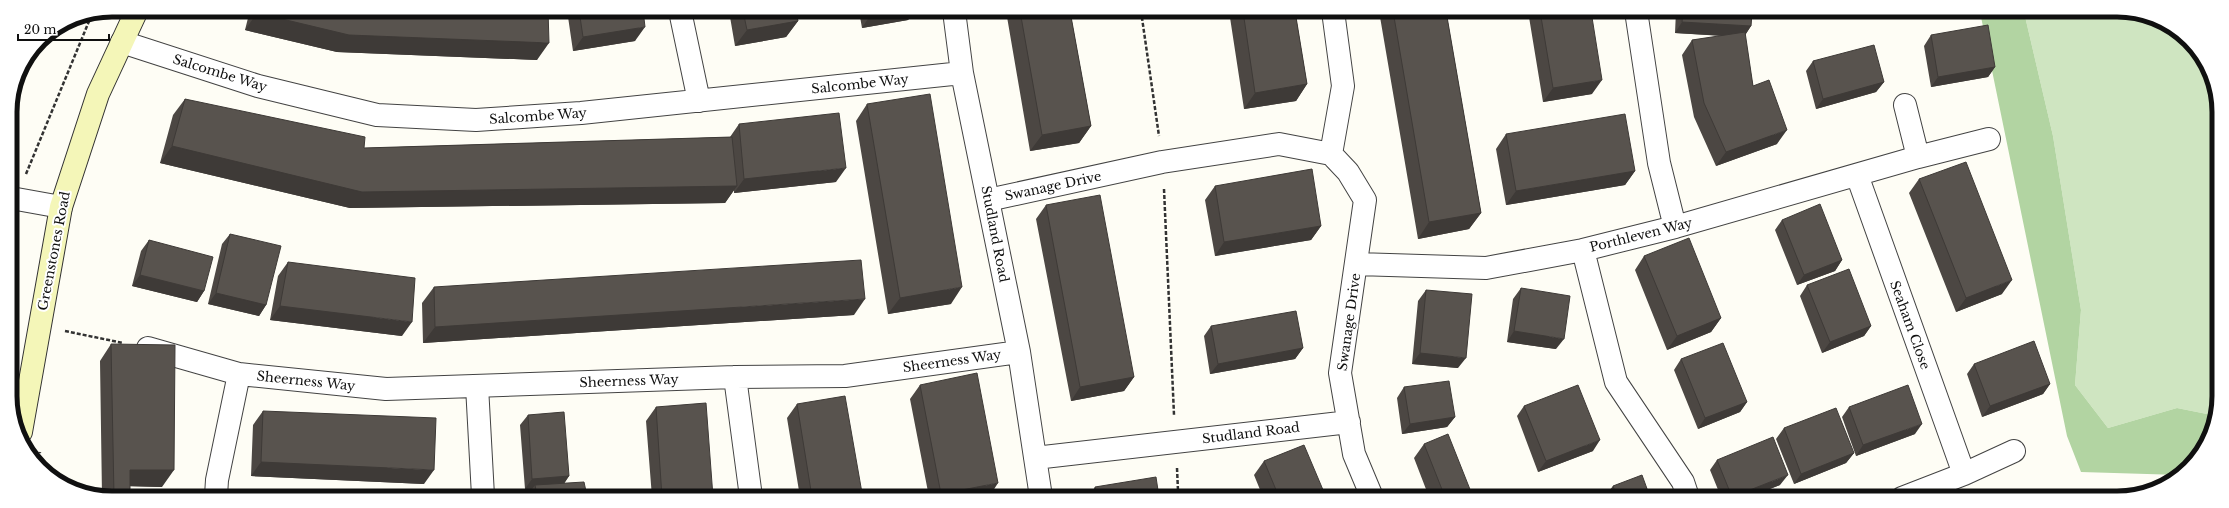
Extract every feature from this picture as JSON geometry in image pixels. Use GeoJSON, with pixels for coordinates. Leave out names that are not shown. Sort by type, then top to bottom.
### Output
{"type":"FeatureCollection","features":[{"type":"Feature","properties":{"kind":"street","name":"Greenstones Road"},"geometry":{"type":"LineString","coordinates":[[22,426],[61,207],[98,94],[134,17]]}},
{"type":"Feature","properties":{"kind":"street"},"geometry":{"type":"LineString","coordinates":[[681,17],[698,101]]}},
{"type":"Feature","properties":{"kind":"street","name":"Studland Road"},"geometry":{"type":"LineString","coordinates":[[955,17],[962,74],[1018,352],[1039,491]]}},
{"type":"Feature","properties":{"kind":"street"},"geometry":{"type":"LineString","coordinates":[[1331,154],[1343,86],[1334,17]]}},
{"type":"Feature","properties":{"kind":"street"},"geometry":{"type":"LineString","coordinates":[[1637,17],[1659,163],[1675,227]]}},
{"type":"Feature","properties":{"kind":"street","name":"Salcombe Way"},"geometry":{"type":"LineString","coordinates":[[122,42],[258,86],[377,115],[476,120],[581,113],[962,74]]}},
{"type":"Feature","properties":{"kind":"street"},"geometry":{"type":"LineString","coordinates":[[1905,105],[1918,157]]}},
{"type":"Feature","properties":{"kind":"street","name":"Porthleven Way"},"geometry":{"type":"LineString","coordinates":[[1357,264],[1486,268],[1583,250],[1675,227],[1918,157],[1988,139]]}},
{"type":"Feature","properties":{"kind":"street","name":"Swanage Drive"},"geometry":{"type":"LineString","coordinates":[[988,200],[1162,162],[1280,144],[1331,154],[1348,172],[1365,200],[1357,264],[1340,373],[1354,454],[1369,491]]}},
{"type":"Feature","properties":{"kind":"street","name":"Seaham Close"},"geometry":{"type":"LineString","coordinates":[[1858,175],[1964,474]]}},
{"type":"Feature","properties":{"kind":"street"},"geometry":{"type":"LineString","coordinates":[[17,199],[61,207]]}},
{"type":"Feature","properties":{"kind":"street"},"geometry":{"type":"LineString","coordinates":[[1583,250],[1616,382],[1683,482],[1686,491]]}},
{"type":"Feature","properties":{"kind":"street","name":"Sheerness Way"},"geometry":{"type":"LineString","coordinates":[[148,348],[239,374],[386,389],[735,377],[845,376],[1018,352]]}},
{"type":"Feature","properties":{"kind":"street","name":"Sheerness Way"},"geometry":{"type":"LineString","coordinates":[[216,491],[217,480],[239,374]]}},
{"type":"Feature","properties":{"kind":"street"},"geometry":{"type":"LineString","coordinates":[[735,377],[750,491]]}},
{"type":"Feature","properties":{"kind":"street"},"geometry":{"type":"LineString","coordinates":[[476,386],[483,491]]}},
{"type":"Feature","properties":{"kind":"street","name":"Studland Road"},"geometry":{"type":"LineString","coordinates":[[1035,458],[1349,422]]}},
{"type":"Feature","properties":{"kind":"street"},"geometry":{"type":"LineString","coordinates":[[1920,491],[1964,474],[2014,451]]}},
{"type":"Feature","properties":{"kind":"path"},"geometry":{"type":"LineString","coordinates":[[1142,17],[1162,162],[1178,491]]}},
{"type":"Feature","properties":{"kind":"path"},"geometry":{"type":"LineString","coordinates":[[17,191],[90,20]]}},
{"type":"Feature","properties":{"kind":"path"},"geometry":{"type":"LineString","coordinates":[[39,327],[148,348]]}},
{"type":"Feature","properties":{"kind":"green space"},"geometry":{"type":"Polygon","coordinates":[[[1981,17],[2025,17],[2053,136],[2081,310],[2075,385],[2108,428],[2177,408],[2210,415],[2205,432],[2196,449],[2188,459],[2170,475],[2081,472],[2067,436],[1981,17]]]}},
{"type":"Feature","properties":{"kind":"green space"},"geometry":{"type":"Polygon","coordinates":[[[2025,17],[2117,17],[2148,22],[2165,30],[2175,37],[2192,54],[2199,64],[2209,87],[2212,106],[2212,402],[2210,415],[2177,408],[2108,428],[2075,385],[2081,310],[2053,136],[2025,17]]]}},
{"type":"Feature","properties":{"kind":"building"},"geometry":{"type":"Polygon","coordinates":[[[274,17],[548,17],[549,43],[349,35],[274,17]]]}},
{"type":"Feature","properties":{"kind":"building"},"geometry":{"type":"Polygon","coordinates":[[[580,17],[644,17],[645,27],[583,37],[580,17]]]}},
{"type":"Feature","properties":{"kind":"building"},"geometry":{"type":"Polygon","coordinates":[[[744,17],[797,17],[798,21],[747,30],[744,17]]]}},
{"type":"Feature","properties":{"kind":"building"},"geometry":{"type":"Polygon","coordinates":[[[1021,17],[1071,17],[1091,126],[1042,135],[1021,17]]]}},
{"type":"Feature","properties":{"kind":"building"},"geometry":{"type":"Polygon","coordinates":[[[1244,17],[1296,17],[1307,84],[1255,93],[1244,17]]]}},
{"type":"Feature","properties":{"kind":"building"},"geometry":{"type":"Polygon","coordinates":[[[1394,17],[1447,17],[1481,213],[1429,222],[1394,17]]]}},
{"type":"Feature","properties":{"kind":"building"},"geometry":{"type":"Polygon","coordinates":[[[1541,17],[1592,17],[1602,80],[1553,88],[1541,17]]]}},
{"type":"Feature","properties":{"kind":"building"},"geometry":{"type":"Polygon","coordinates":[[[1682,17],[1752,17],[1751,26],[1682,22],[1682,17]]]}},
{"type":"Feature","properties":{"kind":"building"},"geometry":{"type":"Polygon","coordinates":[[[1988,25],[1995,67],[1938,77],[1931,35],[1988,25]]]}},
{"type":"Feature","properties":{"kind":"building"},"geometry":{"type":"Polygon","coordinates":[[[1745,32],[1753,86],[1769,80],[1787,130],[1726,152],[1704,103],[1692,40],[1745,32]]]}},
{"type":"Feature","properties":{"kind":"building"},"geometry":{"type":"Polygon","coordinates":[[[1874,45],[1884,82],[1823,99],[1813,61],[1874,45]]]}},
{"type":"Feature","properties":{"kind":"building"},"geometry":{"type":"Polygon","coordinates":[[[930,94],[962,287],[900,298],[867,104],[930,94]]]}},
{"type":"Feature","properties":{"kind":"building"},"geometry":{"type":"Polygon","coordinates":[[[185,99],[365,137],[364,148],[732,137],[737,186],[362,192],[172,146],[185,99]]]}},
{"type":"Feature","properties":{"kind":"building"},"geometry":{"type":"Polygon","coordinates":[[[839,113],[846,168],[744,179],[739,124],[839,113]]]}},
{"type":"Feature","properties":{"kind":"building"},"geometry":{"type":"Polygon","coordinates":[[[1625,114],[1635,171],[1516,191],[1506,134],[1625,114]]]}},
{"type":"Feature","properties":{"kind":"building"},"geometry":{"type":"Polygon","coordinates":[[[1966,162],[2012,280],[1966,298],[1919,179],[1966,162]]]}},
{"type":"Feature","properties":{"kind":"building"},"geometry":{"type":"Polygon","coordinates":[[[1312,169],[1321,226],[1224,242],[1215,186],[1312,169]]]}},
{"type":"Feature","properties":{"kind":"building"},"geometry":{"type":"Polygon","coordinates":[[[1100,195],[1134,377],[1080,387],[1046,205],[1100,195]]]}},
{"type":"Feature","properties":{"kind":"building"},"geometry":{"type":"Polygon","coordinates":[[[1820,204],[1842,260],[1804,275],[1782,220],[1820,204]]]}},
{"type":"Feature","properties":{"kind":"building"},"geometry":{"type":"Polygon","coordinates":[[[230,234],[281,246],[266,305],[216,293],[230,234]]]}},
{"type":"Feature","properties":{"kind":"building"},"geometry":{"type":"Polygon","coordinates":[[[1689,238],[1721,318],[1677,336],[1644,256],[1689,238]]]}},
{"type":"Feature","properties":{"kind":"building"},"geometry":{"type":"Polygon","coordinates":[[[149,240],[213,257],[204,291],[140,275],[149,240]]]}},
{"type":"Feature","properties":{"kind":"building"},"geometry":{"type":"Polygon","coordinates":[[[861,260],[865,299],[435,327],[434,287],[861,260]]]}},
{"type":"Feature","properties":{"kind":"building"},"geometry":{"type":"Polygon","coordinates":[[[288,262],[415,278],[412,322],[280,306],[288,262]]]}},
{"type":"Feature","properties":{"kind":"building"},"geometry":{"type":"Polygon","coordinates":[[[1849,269],[1871,326],[1830,342],[1807,285],[1849,269]]]}},
{"type":"Feature","properties":{"kind":"building"},"geometry":{"type":"Polygon","coordinates":[[[1521,288],[1570,296],[1564,339],[1514,331],[1521,288]]]}},
{"type":"Feature","properties":{"kind":"building"},"geometry":{"type":"Polygon","coordinates":[[[1426,290],[1472,294],[1466,358],[1420,353],[1426,290]]]}},
{"type":"Feature","properties":{"kind":"building"},"geometry":{"type":"Polygon","coordinates":[[[1296,311],[1303,348],[1218,364],[1211,326],[1296,311]]]}},
{"type":"Feature","properties":{"kind":"building"},"geometry":{"type":"Polygon","coordinates":[[[2034,341],[2050,384],[1990,406],[1974,364],[2034,341]]]}},
{"type":"Feature","properties":{"kind":"building"},"geometry":{"type":"Polygon","coordinates":[[[1723,343],[1747,402],[1705,418],[1681,359],[1723,343]]]}},
{"type":"Feature","properties":{"kind":"building"},"geometry":{"type":"Polygon","coordinates":[[[111,344],[175,345],[174,470],[130,470],[130,491],[114,491],[111,344]]]}},
{"type":"Feature","properties":{"kind":"building"},"geometry":{"type":"Polygon","coordinates":[[[977,373],[998,483],[957,491],[940,491],[920,385],[977,373]]]}},
{"type":"Feature","properties":{"kind":"building"},"geometry":{"type":"Polygon","coordinates":[[[1449,381],[1455,417],[1410,424],[1404,387],[1449,381]]]}},
{"type":"Feature","properties":{"kind":"building"},"geometry":{"type":"Polygon","coordinates":[[[1578,385],[1600,440],[1546,461],[1524,406],[1578,385]]]}},
{"type":"Feature","properties":{"kind":"building"},"geometry":{"type":"Polygon","coordinates":[[[1908,385],[1922,424],[1863,445],[1849,407],[1908,385]]]}},
{"type":"Feature","properties":{"kind":"building"},"geometry":{"type":"Polygon","coordinates":[[[845,396],[862,491],[811,491],[797,404],[845,396]]]}},
{"type":"Feature","properties":{"kind":"building"},"geometry":{"type":"Polygon","coordinates":[[[706,403],[713,491],[662,491],[656,407],[706,403]]]}},
{"type":"Feature","properties":{"kind":"building"},"geometry":{"type":"Polygon","coordinates":[[[1836,408],[1854,453],[1801,474],[1784,428],[1836,408]]]}},
{"type":"Feature","properties":{"kind":"building"},"geometry":{"type":"Polygon","coordinates":[[[263,411],[436,418],[434,470],[261,462],[263,411]]]}},
{"type":"Feature","properties":{"kind":"building"},"geometry":{"type":"Polygon","coordinates":[[[564,412],[569,476],[532,479],[528,415],[564,412]]]}},
{"type":"Feature","properties":{"kind":"building"},"geometry":{"type":"Polygon","coordinates":[[[1448,434],[1471,491],[1443,491],[1424,444],[1448,434]]]}},
{"type":"Feature","properties":{"kind":"building"},"geometry":{"type":"Polygon","coordinates":[[[1773,437],[1788,475],[1747,491],[1730,491],[1717,460],[1773,437]]]}},
{"type":"Feature","properties":{"kind":"building"},"geometry":{"type":"Polygon","coordinates":[[[1304,445],[1323,491],[1276,491],[1264,461],[1304,445]]]}},
{"type":"Feature","properties":{"kind":"building"},"geometry":{"type":"Polygon","coordinates":[[[1642,475],[1648,491],[1615,491],[1613,486],[1642,475]]]}},
{"type":"Feature","properties":{"kind":"building"},"geometry":{"type":"Polygon","coordinates":[[[1156,477],[1158,491],[1096,491],[1095,487],[1156,477]]]}},
{"type":"Feature","properties":{"kind":"building"},"geometry":{"type":"Polygon","coordinates":[[[584,482],[586,491],[536,491],[535,485],[584,482]]]}}]}
